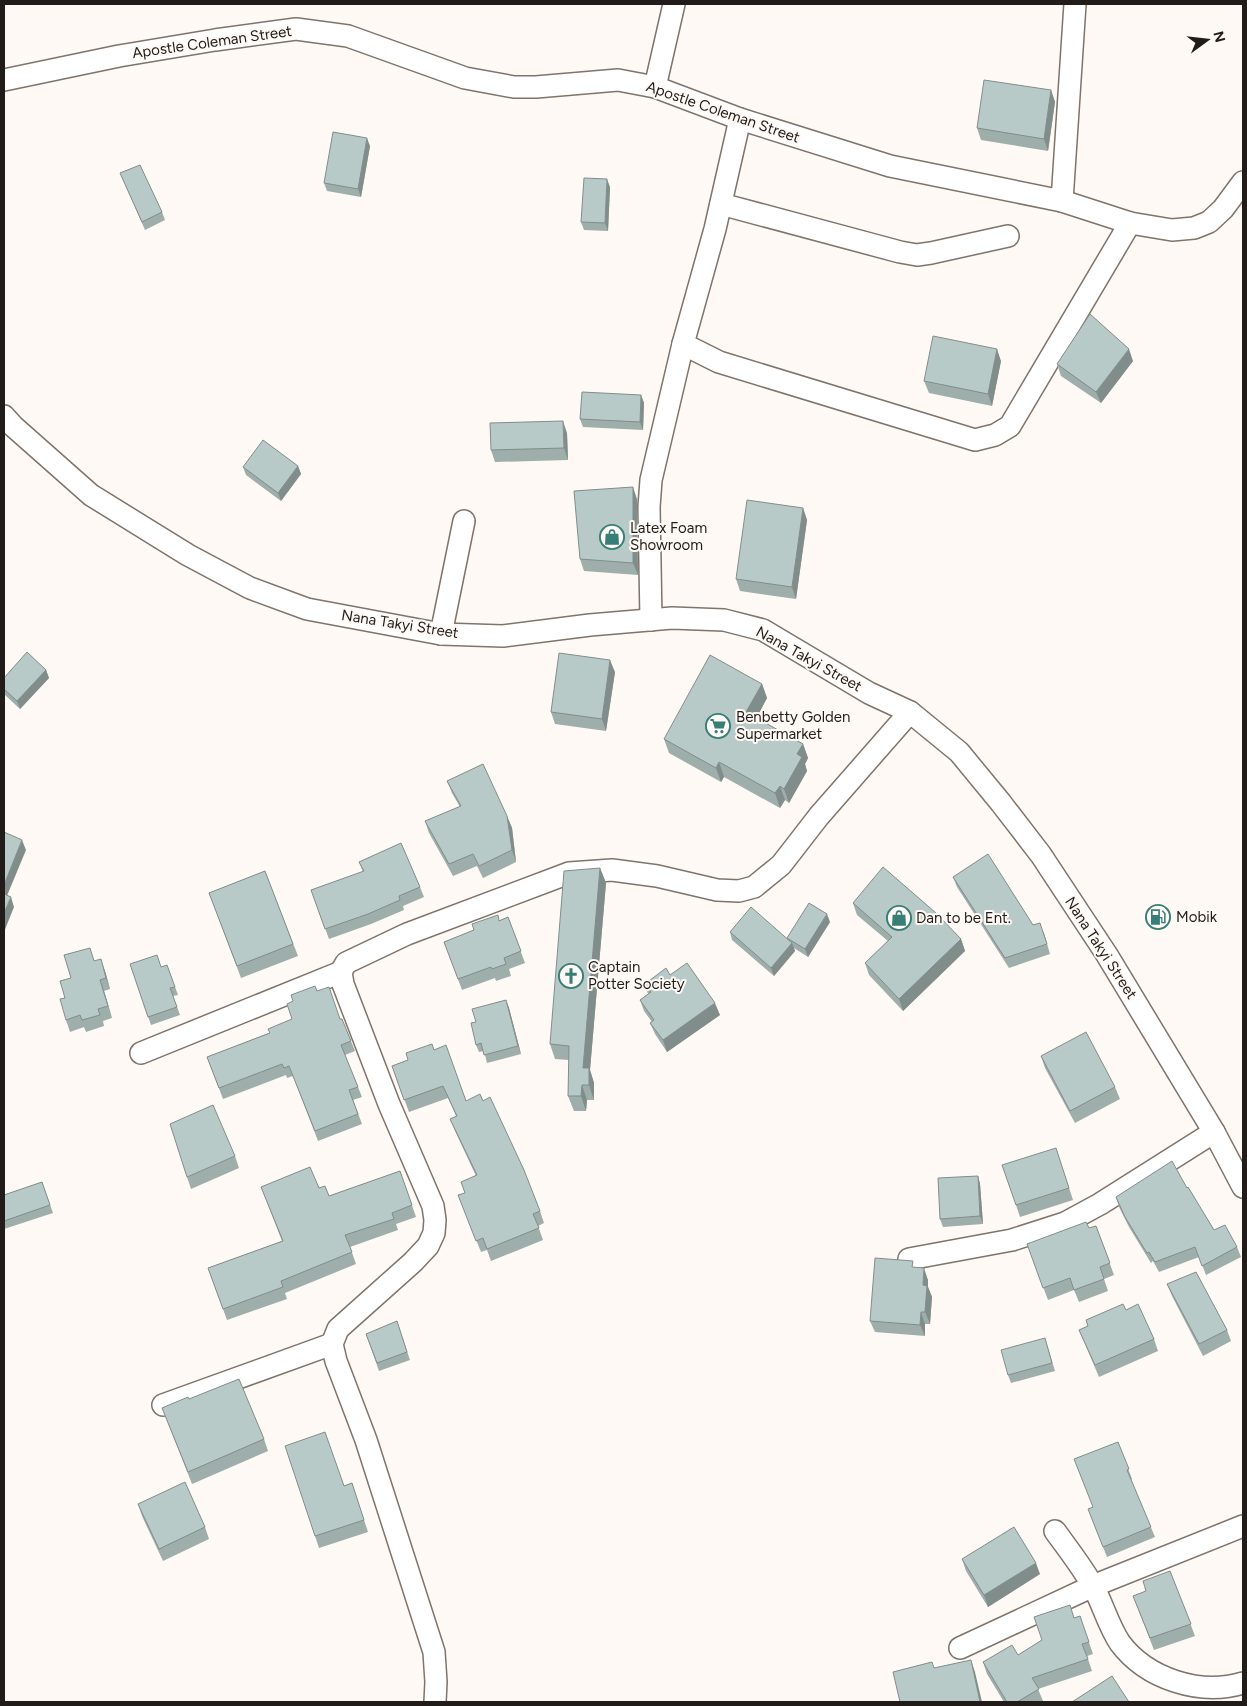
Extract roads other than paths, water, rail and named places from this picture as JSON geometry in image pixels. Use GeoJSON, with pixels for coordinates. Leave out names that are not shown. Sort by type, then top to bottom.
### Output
{"type":"FeatureCollection","features":[{"type":"Feature","properties":{"kind":"street"},"geometry":{"type":"LineString","coordinates":[[656,87],[674,4]]}},
{"type":"Feature","properties":{"kind":"street"},"geometry":{"type":"LineString","coordinates":[[1062,201],[1075,4]]}},
{"type":"Feature","properties":{"kind":"street","name":"Apostle Coleman Street"},"geometry":{"type":"LineString","coordinates":[[4,80],[119,56],[296,29],[348,36],[466,78],[514,87],[618,80],[656,87],[740,119],[890,166],[1062,201],[1130,223],[1172,230],[1194,228],[1209,222],[1224,209],[1243,182]]}},
{"type":"Feature","properties":{"kind":"street"},"geometry":{"type":"LineString","coordinates":[[651,620],[649,507],[651,480],[683,344],[721,204],[740,119]]}},
{"type":"Feature","properties":{"kind":"street"},"geometry":{"type":"LineString","coordinates":[[721,204],[917,255],[1008,236]]}},
{"type":"Feature","properties":{"kind":"street"},"geometry":{"type":"LineString","coordinates":[[683,344],[719,362],[975,440],[995,435],[1010,426],[1130,223]]}},
{"type":"Feature","properties":{"kind":"street","name":"Nana Takyi Street"},"geometry":{"type":"LineString","coordinates":[[4,416],[12,426],[91,495],[188,555],[250,588],[307,609],[441,634],[503,636],[590,625],[672,618],[724,620],[763,630],[869,693],[910,712],[959,752],[1040,855],[1107,955],[1214,1132],[1243,1187]]}},
{"type":"Feature","properties":{"kind":"street"},"geometry":{"type":"LineString","coordinates":[[441,634],[464,521]]}},
{"type":"Feature","properties":{"kind":"street"},"geometry":{"type":"LineString","coordinates":[[435,1702],[434,1652],[366,1440],[336,1361],[332,1344],[338,1329],[413,1262],[428,1246],[434,1232],[435,1220],[433,1206],[389,1104],[343,984],[341,972],[346,962],[407,934],[569,873],[612,870],[657,876],[716,890],[739,891],[754,887],[781,865],[819,816],[910,712]]}},
{"type":"Feature","properties":{"kind":"street"},"geometry":{"type":"LineString","coordinates":[[142,1053],[341,972]]}},
{"type":"Feature","properties":{"kind":"street"},"geometry":{"type":"LineString","coordinates":[[909,1260],[1012,1240],[1066,1223],[1100,1204],[1214,1132]]}},
{"type":"Feature","properties":{"kind":"street"},"geometry":{"type":"LineString","coordinates":[[163,1405],[332,1344]]}},
{"type":"Feature","properties":{"kind":"street"},"geometry":{"type":"LineString","coordinates":[[960,1648],[1093,1586],[1243,1526]]}},
{"type":"Feature","properties":{"kind":"street"},"geometry":{"type":"LineString","coordinates":[[1055,1531],[1093,1586],[1119,1642],[1136,1662],[1165,1679],[1202,1695],[1243,1682]]}},
{"type":"Feature","properties":{"kind":"place","name":"Latex Foam Showroom"},"geometry":{"type":"Point","coordinates":[612,537]}},
{"type":"Feature","properties":{"kind":"place","name":"Benbetty Golden Supermarket"},"geometry":{"type":"Point","coordinates":[718,726]}},
{"type":"Feature","properties":{"kind":"place","name":"Mobik"},"geometry":{"type":"Point","coordinates":[1158,917]}},
{"type":"Feature","properties":{"kind":"place","name":"Dan to be Ent."},"geometry":{"type":"Point","coordinates":[899,918]}},
{"type":"Feature","properties":{"kind":"place","name":"Captain Potter Society"},"geometry":{"type":"Point","coordinates":[571,976]}}]}
